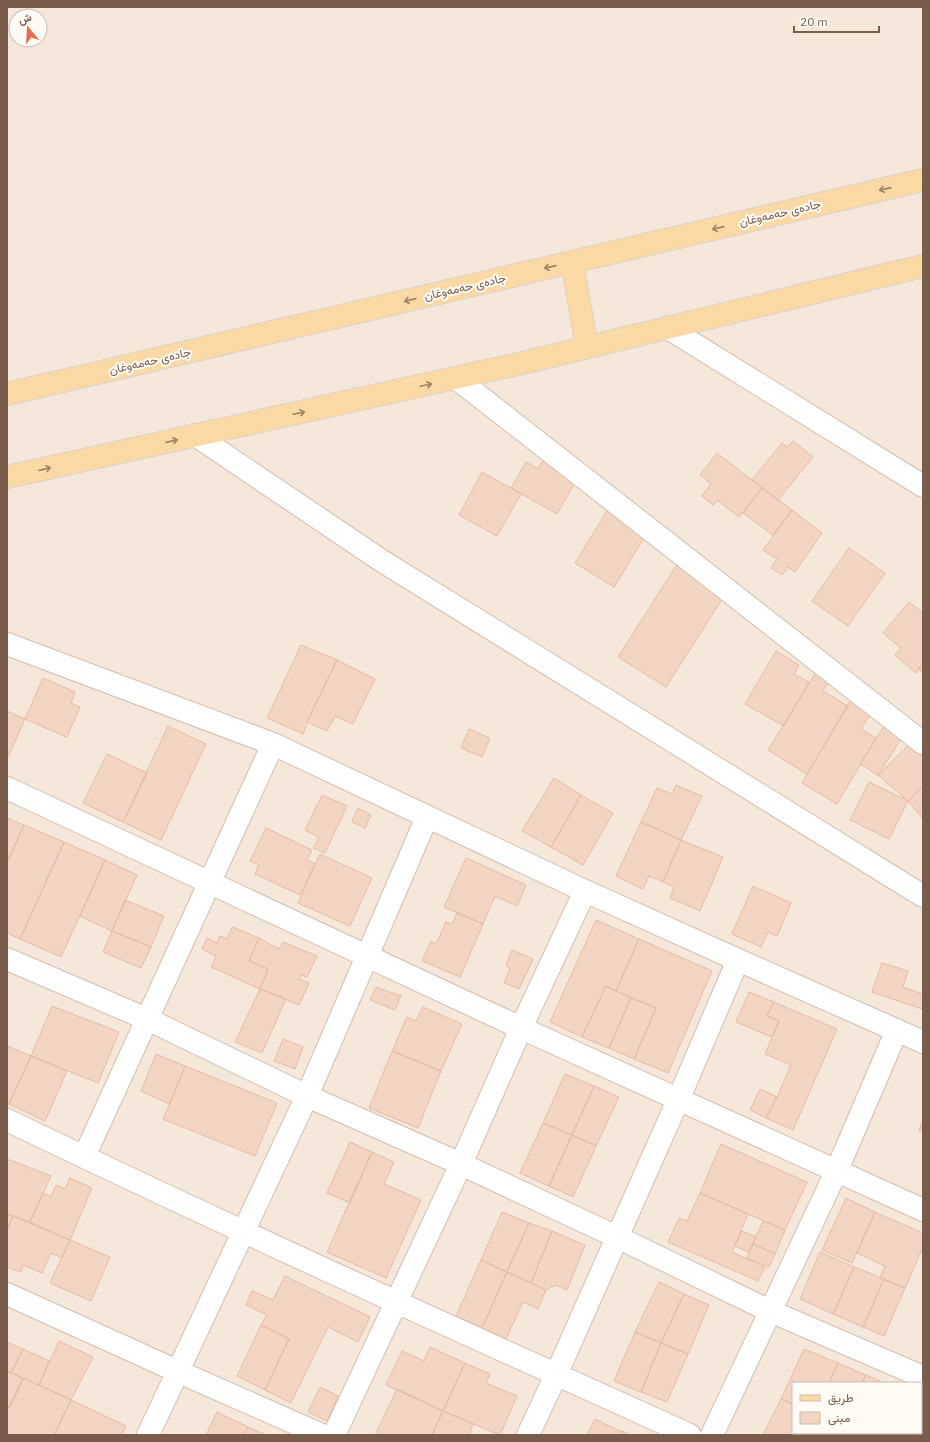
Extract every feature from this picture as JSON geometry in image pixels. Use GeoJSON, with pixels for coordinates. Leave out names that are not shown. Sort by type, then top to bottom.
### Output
{"type":"FeatureCollection","features":[{"type":"Feature","properties":{"kind":"main road","name":"جادەی حەمەوغان"},"geometry":{"type":"LineString","coordinates":[[7,394],[923,180]]}},
{"type":"Feature","properties":{"kind":"main road"},"geometry":{"type":"LineString","coordinates":[[572,262],[587,347]]}},
{"type":"Feature","properties":{"kind":"main road"},"geometry":{"type":"LineString","coordinates":[[7,477],[456,378],[923,266]]}},
{"type":"Feature","properties":{"kind":"street"},"geometry":{"type":"LineString","coordinates":[[668,328],[923,486]]}},
{"type":"Feature","properties":{"kind":"street"},"geometry":{"type":"LineString","coordinates":[[456,378],[923,743]]}},
{"type":"Feature","properties":{"kind":"street"},"geometry":{"type":"LineString","coordinates":[[196,435],[382,561],[923,896]]}},
{"type":"Feature","properties":{"kind":"street"},"geometry":{"type":"LineString","coordinates":[[7,644],[273,744],[585,891],[923,1042]]}},
{"type":"Feature","properties":{"kind":"street"},"geometry":{"type":"LineString","coordinates":[[84,1157],[273,744]]}},
{"type":"Feature","properties":{"kind":"street"},"geometry":{"type":"LineString","coordinates":[[7,788],[521,1028],[679,1098],[923,1210]]}},
{"type":"Feature","properties":{"kind":"street"},"geometry":{"type":"LineString","coordinates":[[148,1435],[307,1096],[427,817]]}},
{"type":"Feature","properties":{"kind":"street"},"geometry":{"type":"LineString","coordinates":[[334,1435],[461,1164],[521,1028],[585,891]]}},
{"type":"Feature","properties":{"kind":"street"},"geometry":{"type":"LineString","coordinates":[[7,959],[146,1019],[307,1096],[461,1164],[770,1311],[923,1377]]}},
{"type":"Feature","properties":{"kind":"street"},"geometry":{"type":"LineString","coordinates":[[528,1435],[679,1098],[738,960]]}},
{"type":"Feature","properties":{"kind":"street"},"geometry":{"type":"LineString","coordinates":[[712,1435],[837,1170],[897,1030]]}},
{"type":"Feature","properties":{"kind":"street"},"geometry":{"type":"LineString","coordinates":[[7,1120],[396,1302],[690,1435]]}},
{"type":"Feature","properties":{"kind":"street"},"geometry":{"type":"LineString","coordinates":[[7,1294],[322,1435]]}},
{"type":"Feature","properties":{"kind":"shaded area"},"geometry":{"type":"Polygon","coordinates":[[[7,7],[923,7],[923,1435],[7,1435],[7,7]]]}},
{"type":"Feature","properties":{"kind":"building"},"geometry":{"type":"Polygon","coordinates":[[[793,441],[813,457],[778,500],[752,480],[782,443],[787,447],[793,441]]]}},
{"type":"Feature","properties":{"kind":"building"},"geometry":{"type":"Polygon","coordinates":[[[717,453],[762,488],[739,517],[717,500],[713,505],[702,496],[711,484],[700,475],[717,453]]]}},
{"type":"Feature","properties":{"kind":"building"},"geometry":{"type":"Polygon","coordinates":[[[543,460],[577,479],[557,514],[511,488],[526,462],[538,469],[543,460]]]}},
{"type":"Feature","properties":{"kind":"building"},"geometry":{"type":"Polygon","coordinates":[[[482,472],[521,494],[497,536],[459,515],[482,472]]]}},
{"type":"Feature","properties":{"kind":"building"},"geometry":{"type":"Polygon","coordinates":[[[762,488],[792,510],[773,535],[743,513],[762,488]]]}},
{"type":"Feature","properties":{"kind":"building"},"geometry":{"type":"Polygon","coordinates":[[[608,509],[647,533],[614,587],[575,563],[608,509]]]}},
{"type":"Feature","properties":{"kind":"building"},"geometry":{"type":"Polygon","coordinates":[[[792,510],[822,533],[795,572],[788,567],[782,575],[771,568],[777,559],[763,550],[792,510]]]}},
{"type":"Feature","properties":{"kind":"building"},"geometry":{"type":"Polygon","coordinates":[[[849,548],[885,573],[848,626],[812,601],[849,548]]]}},
{"type":"Feature","properties":{"kind":"building"},"geometry":{"type":"Polygon","coordinates":[[[678,563],[726,593],[666,687],[618,657],[678,563]]]}},
{"type":"Feature","properties":{"kind":"building"},"geometry":{"type":"Polygon","coordinates":[[[909,602],[923,613],[923,663],[916,673],[895,655],[901,648],[883,633],[909,602]]]}},
{"type":"Feature","properties":{"kind":"building"},"geometry":{"type":"Polygon","coordinates":[[[301,645],[337,660],[307,722],[303,734],[267,718],[301,645]]]}},
{"type":"Feature","properties":{"kind":"building"},"geometry":{"type":"Polygon","coordinates":[[[776,651],[799,665],[794,674],[809,682],[784,726],[745,704],[776,651]]]}},
{"type":"Feature","properties":{"kind":"building"},"geometry":{"type":"Polygon","coordinates":[[[337,660],[375,679],[353,724],[335,716],[327,731],[307,722],[337,660]]]}},
{"type":"Feature","properties":{"kind":"building"},"geometry":{"type":"Polygon","coordinates":[[[923,663],[923,673],[918,669],[923,663]]]}},
{"type":"Feature","properties":{"kind":"building"},"geometry":{"type":"Polygon","coordinates":[[[819,667],[833,675],[823,691],[848,706],[807,774],[768,750],[819,667]]]}},
{"type":"Feature","properties":{"kind":"building"},"geometry":{"type":"Polygon","coordinates":[[[43,678],[75,692],[71,703],[80,707],[67,737],[25,719],[43,678]]]}},
{"type":"Feature","properties":{"kind":"building"},"geometry":{"type":"Polygon","coordinates":[[[853,696],[874,708],[861,729],[876,738],[837,804],[802,783],[853,696]]]}},
{"type":"Feature","properties":{"kind":"building"},"geometry":{"type":"Polygon","coordinates":[[[7,711],[25,719],[7,759],[7,711]]]}},
{"type":"Feature","properties":{"kind":"building"},"geometry":{"type":"Polygon","coordinates":[[[885,725],[903,736],[878,775],[860,764],[885,725]]]}},
{"type":"Feature","properties":{"kind":"building"},"geometry":{"type":"Polygon","coordinates":[[[168,726],[206,744],[161,840],[123,822],[168,726]]]}},
{"type":"Feature","properties":{"kind":"building"},"geometry":{"type":"Polygon","coordinates":[[[469,729],[490,738],[482,757],[461,748],[469,729]]]}},
{"type":"Feature","properties":{"kind":"building"},"geometry":{"type":"Polygon","coordinates":[[[913,741],[923,751],[923,786],[908,801],[878,775],[913,741]]]}},
{"type":"Feature","properties":{"kind":"building"},"geometry":{"type":"Polygon","coordinates":[[[107,754],[147,773],[123,822],[83,803],[107,754]]]}},
{"type":"Feature","properties":{"kind":"building"},"geometry":{"type":"Polygon","coordinates":[[[554,778],[581,795],[551,847],[522,831],[554,778]]]}},
{"type":"Feature","properties":{"kind":"building"},"geometry":{"type":"Polygon","coordinates":[[[869,782],[908,801],[889,839],[850,820],[869,782]]]}},
{"type":"Feature","properties":{"kind":"building"},"geometry":{"type":"Polygon","coordinates":[[[676,785],[702,796],[681,840],[641,822],[657,788],[672,794],[676,785]]]}},
{"type":"Feature","properties":{"kind":"building"},"geometry":{"type":"Polygon","coordinates":[[[923,786],[923,819],[908,801],[923,786]]]}},
{"type":"Feature","properties":{"kind":"building"},"geometry":{"type":"Polygon","coordinates":[[[322,795],[347,806],[325,853],[313,848],[319,837],[305,830],[322,795]]]}},
{"type":"Feature","properties":{"kind":"building"},"geometry":{"type":"Polygon","coordinates":[[[581,795],[613,813],[583,865],[551,847],[581,795]]]}},
{"type":"Feature","properties":{"kind":"building"},"geometry":{"type":"Polygon","coordinates":[[[358,808],[371,815],[365,828],[352,822],[358,808]]]}},
{"type":"Feature","properties":{"kind":"building"},"geometry":{"type":"Polygon","coordinates":[[[7,818],[24,825],[7,863],[7,818]]]}},
{"type":"Feature","properties":{"kind":"building"},"geometry":{"type":"Polygon","coordinates":[[[641,822],[681,840],[663,882],[649,876],[643,889],[616,876],[641,822]]]}},
{"type":"Feature","properties":{"kind":"building"},"geometry":{"type":"Polygon","coordinates":[[[24,825],[64,842],[20,939],[7,933],[7,862],[24,825]]]}},
{"type":"Feature","properties":{"kind":"building"},"geometry":{"type":"Polygon","coordinates":[[[266,828],[312,850],[307,860],[315,864],[300,895],[255,874],[259,865],[250,861],[266,828]]]}},
{"type":"Feature","properties":{"kind":"building"},"geometry":{"type":"Polygon","coordinates":[[[681,840],[723,857],[700,911],[670,898],[674,887],[663,882],[681,840]]]}},
{"type":"Feature","properties":{"kind":"building"},"geometry":{"type":"Polygon","coordinates":[[[64,842],[105,860],[61,957],[20,939],[64,842]]]}},
{"type":"Feature","properties":{"kind":"building"},"geometry":{"type":"Polygon","coordinates":[[[320,854],[372,878],[350,926],[298,903],[320,854]]]}},
{"type":"Feature","properties":{"kind":"building"},"geometry":{"type":"Polygon","coordinates":[[[466,858],[526,885],[517,906],[495,896],[483,924],[444,907],[466,858]]]}},
{"type":"Feature","properties":{"kind":"building"},"geometry":{"type":"Polygon","coordinates":[[[105,860],[137,875],[112,931],[80,916],[105,860]]]}},
{"type":"Feature","properties":{"kind":"building"},"geometry":{"type":"Polygon","coordinates":[[[753,886],[791,903],[777,936],[768,932],[761,947],[732,934],[753,886]]]}},
{"type":"Feature","properties":{"kind":"building"},"geometry":{"type":"Polygon","coordinates":[[[125,900],[164,916],[151,947],[112,931],[125,900]]]}},
{"type":"Feature","properties":{"kind":"building"},"geometry":{"type":"Polygon","coordinates":[[[457,913],[483,924],[460,977],[422,961],[431,941],[436,944],[446,922],[452,924],[457,913]]]}},
{"type":"Feature","properties":{"kind":"building"},"geometry":{"type":"Polygon","coordinates":[[[596,920],[639,939],[616,991],[606,986],[582,1037],[550,1022],[596,920]]]}},
{"type":"Feature","properties":{"kind":"building"},"geometry":{"type":"Polygon","coordinates":[[[232,927],[259,938],[249,961],[268,969],[260,989],[211,967],[216,956],[202,949],[207,938],[217,943],[220,936],[227,939],[232,927]]]}},
{"type":"Feature","properties":{"kind":"building"},"geometry":{"type":"Polygon","coordinates":[[[112,931],[151,947],[141,968],[103,952],[112,931]]]}},
{"type":"Feature","properties":{"kind":"building"},"geometry":{"type":"Polygon","coordinates":[[[259,938],[279,949],[283,942],[317,956],[307,977],[301,975],[299,979],[309,983],[299,1005],[260,989],[268,969],[249,961],[259,938]]]}},
{"type":"Feature","properties":{"kind":"building"},"geometry":{"type":"Polygon","coordinates":[[[639,939],[712,971],[668,1073],[634,1059],[656,1008],[616,991],[639,939]]]}},
{"type":"Feature","properties":{"kind":"building"},"geometry":{"type":"Polygon","coordinates":[[[512,950],[533,959],[519,989],[504,983],[510,969],[506,965],[512,950]]]}},
{"type":"Feature","properties":{"kind":"building"},"geometry":{"type":"Polygon","coordinates":[[[882,963],[908,971],[903,987],[923,994],[922,1009],[872,992],[882,963]]]}},
{"type":"Feature","properties":{"kind":"building"},"geometry":{"type":"Polygon","coordinates":[[[606,986],[631,998],[609,1048],[582,1037],[606,986]]]}},
{"type":"Feature","properties":{"kind":"building"},"geometry":{"type":"Polygon","coordinates":[[[376,987],[401,996],[395,1010],[370,1000],[376,987]]]}},
{"type":"Feature","properties":{"kind":"building"},"geometry":{"type":"Polygon","coordinates":[[[260,989],[286,999],[262,1053],[235,1042],[260,989]]]}},
{"type":"Feature","properties":{"kind":"building"},"geometry":{"type":"Polygon","coordinates":[[[749,992],[774,1002],[767,1016],[779,1021],[772,1037],[736,1022],[749,992]]]}},
{"type":"Feature","properties":{"kind":"building"},"geometry":{"type":"Polygon","coordinates":[[[631,998],[656,1008],[634,1059],[609,1048],[631,998]]]}},
{"type":"Feature","properties":{"kind":"building"},"geometry":{"type":"Polygon","coordinates":[[[774,1002],[837,1029],[793,1130],[766,1118],[791,1065],[765,1054],[779,1021],[767,1016],[774,1002]]]}},
{"type":"Feature","properties":{"kind":"building"},"geometry":{"type":"Polygon","coordinates":[[[52,1006],[119,1032],[98,1083],[31,1056],[52,1006]]]}},
{"type":"Feature","properties":{"kind":"building"},"geometry":{"type":"Polygon","coordinates":[[[423,1007],[462,1024],[441,1071],[392,1051],[407,1017],[416,1021],[423,1007]]]}},
{"type":"Feature","properties":{"kind":"building"},"geometry":{"type":"Polygon","coordinates":[[[283,1039],[303,1047],[295,1069],[274,1061],[283,1039]]]}},
{"type":"Feature","properties":{"kind":"building"},"geometry":{"type":"Polygon","coordinates":[[[7,1046],[31,1056],[9,1104],[7,1104],[7,1046]]]}},
{"type":"Feature","properties":{"kind":"building"},"geometry":{"type":"Polygon","coordinates":[[[392,1051],[441,1071],[418,1128],[369,1108],[392,1051]]]}},
{"type":"Feature","properties":{"kind":"building"},"geometry":{"type":"Polygon","coordinates":[[[156,1054],[185,1066],[170,1104],[141,1091],[156,1054]]]}},
{"type":"Feature","properties":{"kind":"building"},"geometry":{"type":"Polygon","coordinates":[[[31,1056],[67,1071],[45,1121],[9,1104],[31,1056]]]}},
{"type":"Feature","properties":{"kind":"building"},"geometry":{"type":"Polygon","coordinates":[[[185,1066],[277,1103],[255,1156],[163,1119],[185,1066]]]}},
{"type":"Feature","properties":{"kind":"building"},"geometry":{"type":"Polygon","coordinates":[[[565,1074],[594,1086],[572,1135],[543,1123],[565,1074]]]}},
{"type":"Feature","properties":{"kind":"building"},"geometry":{"type":"Polygon","coordinates":[[[594,1086],[619,1097],[596,1146],[572,1135],[594,1086]]]}},
{"type":"Feature","properties":{"kind":"building"},"geometry":{"type":"Polygon","coordinates":[[[760,1089],[777,1097],[766,1118],[750,1110],[760,1089]]]}},
{"type":"Feature","properties":{"kind":"building"},"geometry":{"type":"Polygon","coordinates":[[[923,1120],[923,1132],[919,1130],[923,1120]]]}},
{"type":"Feature","properties":{"kind":"building"},"geometry":{"type":"Polygon","coordinates":[[[543,1123],[572,1135],[549,1186],[520,1173],[543,1123]]]}},
{"type":"Feature","properties":{"kind":"building"},"geometry":{"type":"Polygon","coordinates":[[[572,1135],[596,1146],[573,1197],[549,1186],[572,1135]]]}},
{"type":"Feature","properties":{"kind":"building"},"geometry":{"type":"Polygon","coordinates":[[[350,1142],[372,1152],[350,1203],[327,1193],[350,1142]]]}},
{"type":"Feature","properties":{"kind":"building"},"geometry":{"type":"Polygon","coordinates":[[[721,1144],[807,1182],[785,1230],[700,1193],[721,1144]]]}},
{"type":"Feature","properties":{"kind":"building"},"geometry":{"type":"Polygon","coordinates":[[[372,1152],[394,1162],[384,1184],[421,1200],[386,1278],[327,1252],[372,1152]]]}},
{"type":"Feature","properties":{"kind":"building"},"geometry":{"type":"Polygon","coordinates":[[[7,1159],[51,1176],[30,1222],[7,1214],[7,1159]]]}},
{"type":"Feature","properties":{"kind":"building"},"geometry":{"type":"Polygon","coordinates":[[[70,1178],[92,1188],[70,1240],[30,1222],[43,1193],[51,1197],[56,1185],[65,1189],[70,1178]]]}},
{"type":"Feature","properties":{"kind":"building"},"geometry":{"type":"Polygon","coordinates":[[[700,1193],[748,1214],[732,1252],[765,1267],[758,1281],[668,1242],[679,1218],[687,1221],[700,1193]]]}},
{"type":"Feature","properties":{"kind":"building"},"geometry":{"type":"Polygon","coordinates":[[[846,1198],[875,1212],[852,1263],[822,1250],[846,1198]]]}},
{"type":"Feature","properties":{"kind":"building"},"geometry":{"type":"Polygon","coordinates":[[[502,1212],[529,1223],[507,1272],[481,1260],[502,1212]]]}},
{"type":"Feature","properties":{"kind":"building"},"geometry":{"type":"Polygon","coordinates":[[[875,1212],[923,1233],[923,1247],[905,1288],[880,1278],[885,1266],[857,1253],[875,1212]]]}},
{"type":"Feature","properties":{"kind":"building"},"geometry":{"type":"Polygon","coordinates":[[[7,1214],[13,1216],[7,1230],[7,1214]]]}},
{"type":"Feature","properties":{"kind":"building"},"geometry":{"type":"Polygon","coordinates":[[[13,1216],[70,1240],[62,1258],[51,1253],[42,1273],[23,1265],[21,1272],[7,1267],[7,1230],[13,1216]]]}},
{"type":"Feature","properties":{"kind":"building"},"geometry":{"type":"Polygon","coordinates":[[[763,1221],[785,1230],[775,1254],[753,1244],[763,1221]]]}},
{"type":"Feature","properties":{"kind":"building"},"geometry":{"type":"Polygon","coordinates":[[[529,1223],[552,1231],[531,1283],[507,1272],[529,1223]]]}},
{"type":"Feature","properties":{"kind":"building"},"geometry":{"type":"Polygon","coordinates":[[[552,1231],[585,1245],[567,1290],[555,1285],[546,1290],[531,1283],[552,1231]]]}},
{"type":"Feature","properties":{"kind":"building"},"geometry":{"type":"Polygon","coordinates":[[[742,1231],[756,1237],[749,1252],[735,1246],[742,1231]]]}},
{"type":"Feature","properties":{"kind":"building"},"geometry":{"type":"Polygon","coordinates":[[[70,1240],[110,1257],[91,1301],[50,1283],[70,1240]]]}},
{"type":"Feature","properties":{"kind":"building"},"geometry":{"type":"Polygon","coordinates":[[[753,1244],[775,1254],[769,1267],[747,1258],[753,1244]]]}},
{"type":"Feature","properties":{"kind":"building"},"geometry":{"type":"Polygon","coordinates":[[[820,1252],[854,1267],[833,1314],[800,1299],[820,1252]]]}},
{"type":"Feature","properties":{"kind":"building"},"geometry":{"type":"Polygon","coordinates":[[[481,1260],[507,1272],[482,1328],[456,1316],[481,1260]]]}},
{"type":"Feature","properties":{"kind":"building"},"geometry":{"type":"Polygon","coordinates":[[[854,1267],[884,1279],[863,1327],[833,1314],[854,1267]]]}},
{"type":"Feature","properties":{"kind":"building"},"geometry":{"type":"Polygon","coordinates":[[[507,1272],[546,1290],[538,1309],[523,1302],[506,1339],[482,1328],[507,1272]]]}},
{"type":"Feature","properties":{"kind":"building"},"geometry":{"type":"Polygon","coordinates":[[[285,1276],[370,1317],[358,1342],[328,1327],[291,1403],[265,1390],[289,1339],[261,1325],[267,1315],[246,1305],[252,1291],[273,1300],[285,1276]]]}},
{"type":"Feature","properties":{"kind":"building"},"geometry":{"type":"Polygon","coordinates":[[[884,1279],[905,1288],[884,1336],[863,1327],[884,1279]]]}},
{"type":"Feature","properties":{"kind":"building"},"geometry":{"type":"Polygon","coordinates":[[[659,1282],[684,1294],[661,1343],[635,1332],[659,1282]]]}},
{"type":"Feature","properties":{"kind":"building"},"geometry":{"type":"Polygon","coordinates":[[[684,1294],[709,1305],[688,1354],[661,1343],[684,1294]]]}},
{"type":"Feature","properties":{"kind":"building"},"geometry":{"type":"Polygon","coordinates":[[[261,1325],[289,1339],[265,1390],[237,1376],[261,1325]]]}},
{"type":"Feature","properties":{"kind":"building"},"geometry":{"type":"Polygon","coordinates":[[[635,1332],[661,1343],[641,1392],[614,1381],[635,1332]]]}},
{"type":"Feature","properties":{"kind":"building"},"geometry":{"type":"Polygon","coordinates":[[[59,1341],[93,1357],[71,1400],[39,1385],[59,1341]]]}},
{"type":"Feature","properties":{"kind":"building"},"geometry":{"type":"Polygon","coordinates":[[[7,1342],[23,1349],[11,1373],[7,1371],[7,1342]]]}},
{"type":"Feature","properties":{"kind":"building"},"geometry":{"type":"Polygon","coordinates":[[[661,1343],[688,1354],[667,1402],[641,1392],[661,1343]]]}},
{"type":"Feature","properties":{"kind":"building"},"geometry":{"type":"Polygon","coordinates":[[[430,1347],[465,1363],[443,1411],[386,1385],[402,1351],[424,1361],[430,1347]]]}},
{"type":"Feature","properties":{"kind":"building"},"geometry":{"type":"Polygon","coordinates":[[[23,1349],[49,1361],[39,1385],[11,1373],[23,1349]]]}},
{"type":"Feature","properties":{"kind":"building"},"geometry":{"type":"Polygon","coordinates":[[[804,1349],[838,1363],[829,1382],[792,1382],[792,1404],[781,1399],[804,1349]]]}},
{"type":"Feature","properties":{"kind":"building"},"geometry":{"type":"Polygon","coordinates":[[[465,1363],[490,1374],[486,1383],[517,1396],[500,1435],[443,1411],[465,1363]]]}},
{"type":"Feature","properties":{"kind":"building"},"geometry":{"type":"Polygon","coordinates":[[[838,1363],[866,1375],[862,1382],[829,1382],[838,1363]]]}},
{"type":"Feature","properties":{"kind":"building"},"geometry":{"type":"Polygon","coordinates":[[[7,1371],[23,1378],[10,1408],[7,1406],[7,1371]]]}},
{"type":"Feature","properties":{"kind":"building"},"geometry":{"type":"Polygon","coordinates":[[[866,1375],[882,1382],[862,1382],[866,1375]]]}},
{"type":"Feature","properties":{"kind":"building"},"geometry":{"type":"Polygon","coordinates":[[[23,1378],[71,1400],[54,1435],[7,1435],[7,1411],[23,1378]]]}},
{"type":"Feature","properties":{"kind":"building"},"geometry":{"type":"Polygon","coordinates":[[[320,1387],[338,1396],[327,1421],[308,1412],[320,1387]]]}},
{"type":"Feature","properties":{"kind":"building"},"geometry":{"type":"Polygon","coordinates":[[[397,1389],[443,1411],[432,1435],[375,1435],[397,1389]]]}},
{"type":"Feature","properties":{"kind":"building"},"geometry":{"type":"Polygon","coordinates":[[[781,1399],[792,1404],[792,1434],[805,1435],[763,1435],[781,1399]]]}},
{"type":"Feature","properties":{"kind":"building"},"geometry":{"type":"Polygon","coordinates":[[[71,1400],[126,1426],[121,1435],[54,1435],[71,1400]]]}},
{"type":"Feature","properties":{"kind":"building"},"geometry":{"type":"Polygon","coordinates":[[[443,1411],[473,1424],[469,1435],[432,1435],[443,1411]]]}},
{"type":"Feature","properties":{"kind":"building"},"geometry":{"type":"Polygon","coordinates":[[[217,1412],[248,1427],[244,1435],[206,1435],[217,1412]]]}},
{"type":"Feature","properties":{"kind":"building"},"geometry":{"type":"Polygon","coordinates":[[[595,1419],[622,1432],[620,1435],[587,1435],[595,1419]]]}},
{"type":"Feature","properties":{"kind":"building"},"geometry":{"type":"Polygon","coordinates":[[[248,1427],[266,1435],[244,1435],[248,1427]]]}},
{"type":"Feature","properties":{"kind":"building"},"geometry":{"type":"Polygon","coordinates":[[[622,1431],[630,1435],[621,1435],[622,1431]]]}},
{"type":"Feature","properties":{"kind":"building"},"geometry":{"type":"Polygon","coordinates":[[[806,1434],[838,1434],[838,1435],[806,1434]]]}},
{"type":"Feature","properties":{"kind":"building"},"geometry":{"type":"Polygon","coordinates":[[[858,1434],[874,1434],[874,1435],[858,1434]]]}}]}
